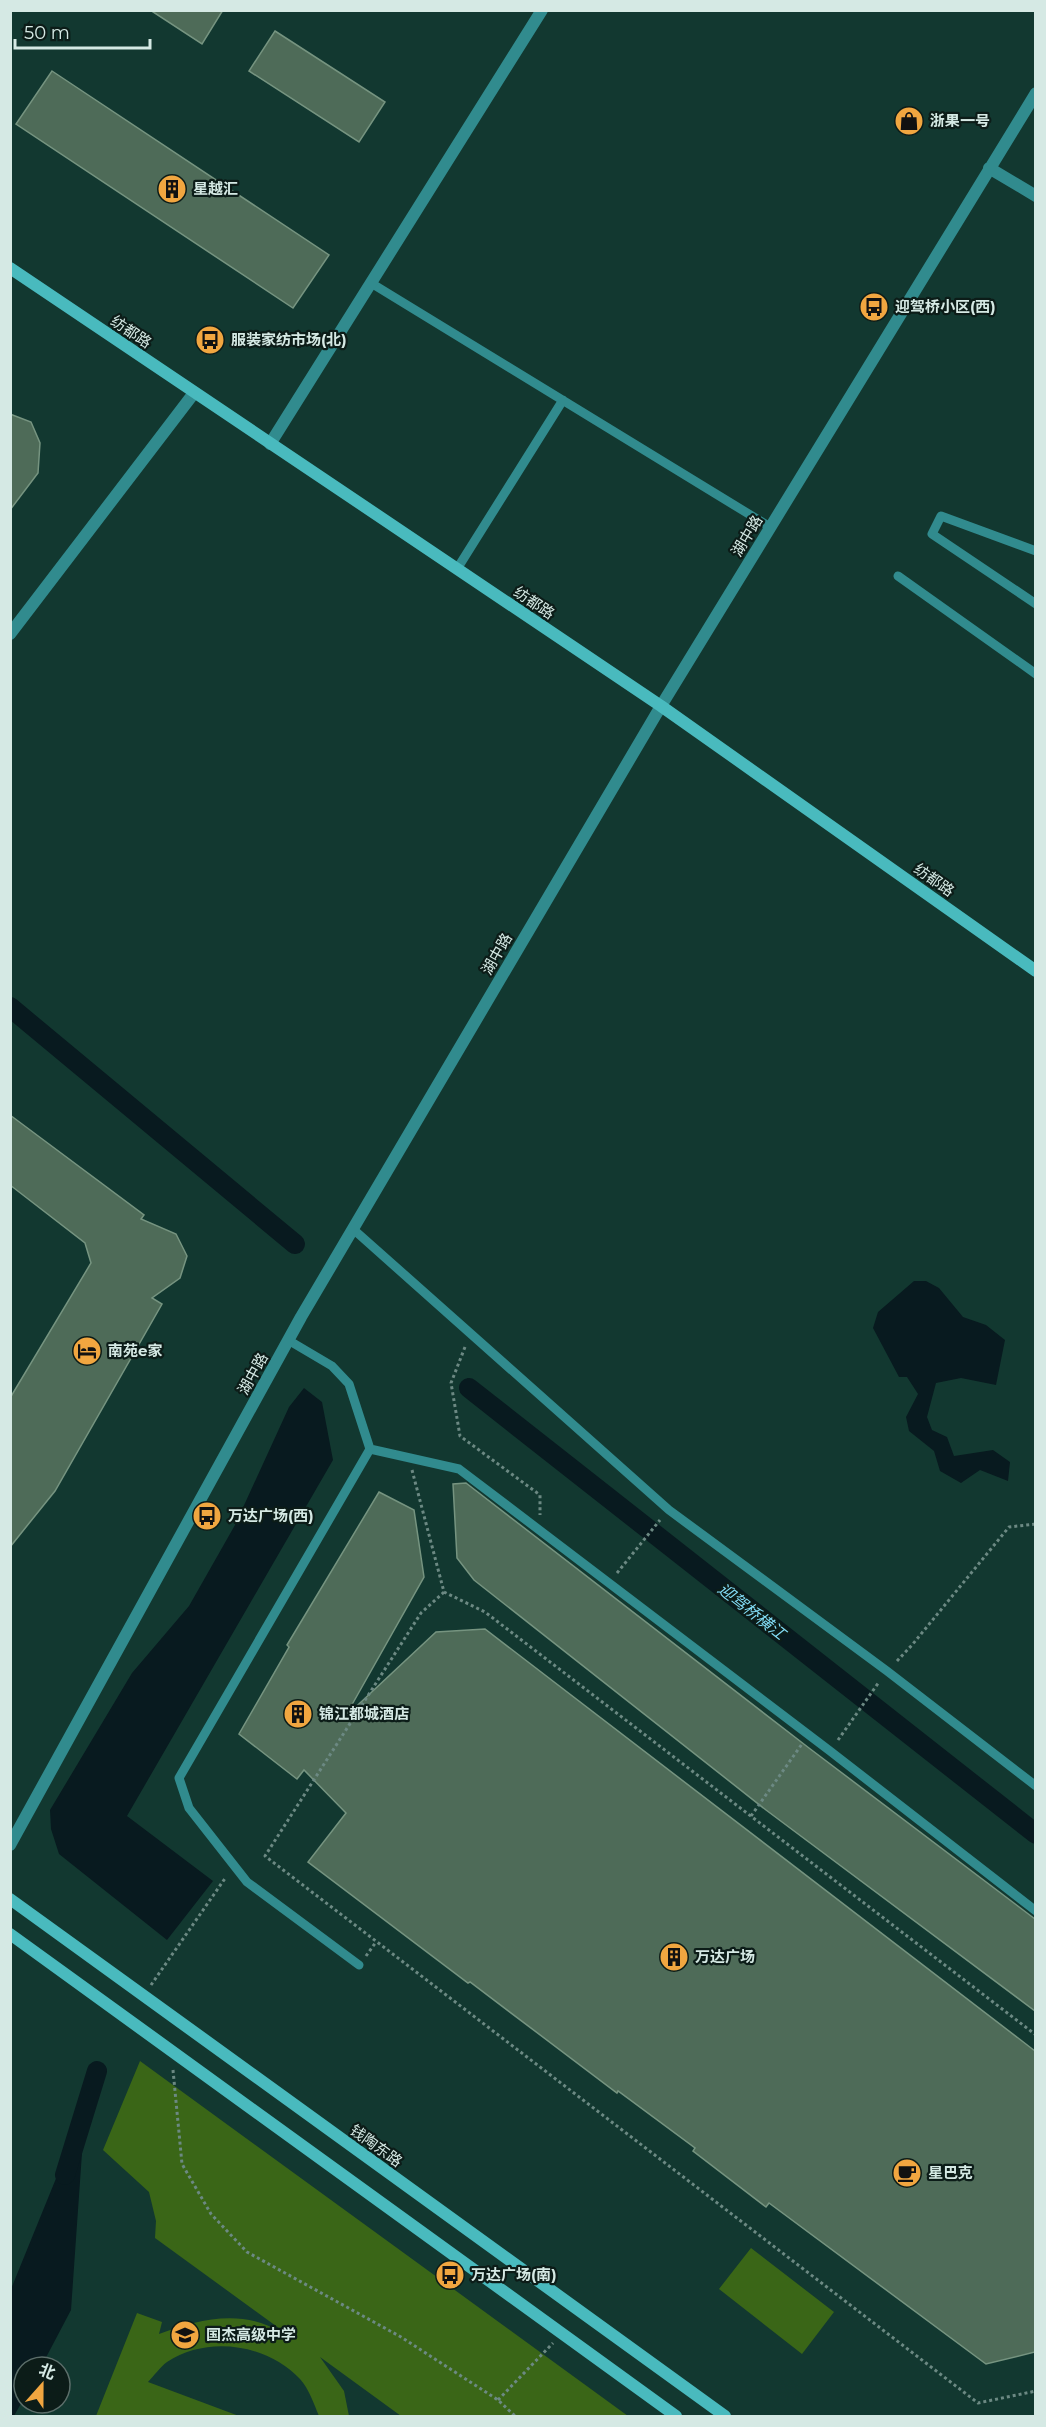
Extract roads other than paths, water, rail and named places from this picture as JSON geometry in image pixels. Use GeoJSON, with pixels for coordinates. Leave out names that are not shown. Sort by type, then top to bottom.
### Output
{"type":"FeatureCollection","features":[{"type":"Feature","properties":{"kind":"street"},"geometry":{"type":"LineString","coordinates":[[270,444],[543,10]]}},
{"type":"Feature","properties":{"kind":"street","name":"湖中路"},"geometry":{"type":"LineString","coordinates":[[10,1845],[288,1340],[661,706],[1035,93]]}},
{"type":"Feature","properties":{"kind":"street"},"geometry":{"type":"LineString","coordinates":[[990,168],[1035,196]]}},
{"type":"Feature","properties":{"kind":"street","name":"纺都路"},"geometry":{"type":"LineString","coordinates":[[10,268],[661,706],[1035,971]]}},
{"type":"Feature","properties":{"kind":"street"},"geometry":{"type":"LineString","coordinates":[[10,633],[194,393]]}},
{"type":"Feature","properties":{"kind":"street","name":"钱陶东路"},"geometry":{"type":"LineString","coordinates":[[10,1899],[725,2416]]}},
{"type":"Feature","properties":{"kind":"street"},"geometry":{"type":"LineString","coordinates":[[10,1934],[676,2416]]}},
{"type":"Feature","properties":{"kind":"lane"},"geometry":{"type":"LineString","coordinates":[[371,283],[770,528]]}},
{"type":"Feature","properties":{"kind":"lane"},"geometry":{"type":"LineString","coordinates":[[457,569],[563,400]]}},
{"type":"Feature","properties":{"kind":"lane"},"geometry":{"type":"LineString","coordinates":[[1035,550],[941,516],[932,534],[1035,604]]}},
{"type":"Feature","properties":{"kind":"lane"},"geometry":{"type":"LineString","coordinates":[[898,576],[1035,674]]}},
{"type":"Feature","properties":{"kind":"lane"},"geometry":{"type":"LineString","coordinates":[[353,1229],[669,1510],[887,1671],[1035,1786]]}},
{"type":"Feature","properties":{"kind":"lane"},"geometry":{"type":"LineString","coordinates":[[288,1340],[332,1366],[349,1384],[370,1449],[179,1778],[189,1808],[247,1882],[359,1965]]}},
{"type":"Feature","properties":{"kind":"lane"},"geometry":{"type":"LineString","coordinates":[[370,1449],[409,1460],[459,1469],[809,1735],[1035,1911]]}},
{"type":"Feature","properties":{"kind":"waterway"},"geometry":{"type":"LineString","coordinates":[[10,1007],[295,1244]]}},
{"type":"Feature","properties":{"kind":"waterway","name":"迎驾桥横江"},"geometry":{"type":"LineString","coordinates":[[469,1388],[1036,1834]]}},
{"type":"Feature","properties":{"kind":"waterway"},"geometry":{"type":"LineString","coordinates":[[65,2175],[97,2071]]}},
{"type":"Feature","properties":{"kind":"place","name":"浙果一号"},"geometry":{"type":"Point","coordinates":[909,121]}},
{"type":"Feature","properties":{"kind":"place","name":"星越汇"},"geometry":{"type":"Point","coordinates":[172,189]}},
{"type":"Feature","properties":{"kind":"place","name":"迎驾桥小区(西)"},"geometry":{"type":"Point","coordinates":[874,307]}},
{"type":"Feature","properties":{"kind":"place","name":"服装家纺市场(北)"},"geometry":{"type":"Point","coordinates":[210,340]}},
{"type":"Feature","properties":{"kind":"place","name":"南苑e家"},"geometry":{"type":"Point","coordinates":[87,1351]}},
{"type":"Feature","properties":{"kind":"place","name":"万达广场(西)"},"geometry":{"type":"Point","coordinates":[207,1516]}},
{"type":"Feature","properties":{"kind":"place","name":"锦江都城酒店"},"geometry":{"type":"Point","coordinates":[298,1714]}},
{"type":"Feature","properties":{"kind":"place","name":"万达广场"},"geometry":{"type":"Point","coordinates":[674,1957]}},
{"type":"Feature","properties":{"kind":"place","name":"星巴克"},"geometry":{"type":"Point","coordinates":[907,2173]}},
{"type":"Feature","properties":{"kind":"place","name":"万达广场(南)"},"geometry":{"type":"Point","coordinates":[450,2275]}},
{"type":"Feature","properties":{"kind":"place","name":"国杰高级中学"},"geometry":{"type":"Point","coordinates":[185,2335]}}]}
